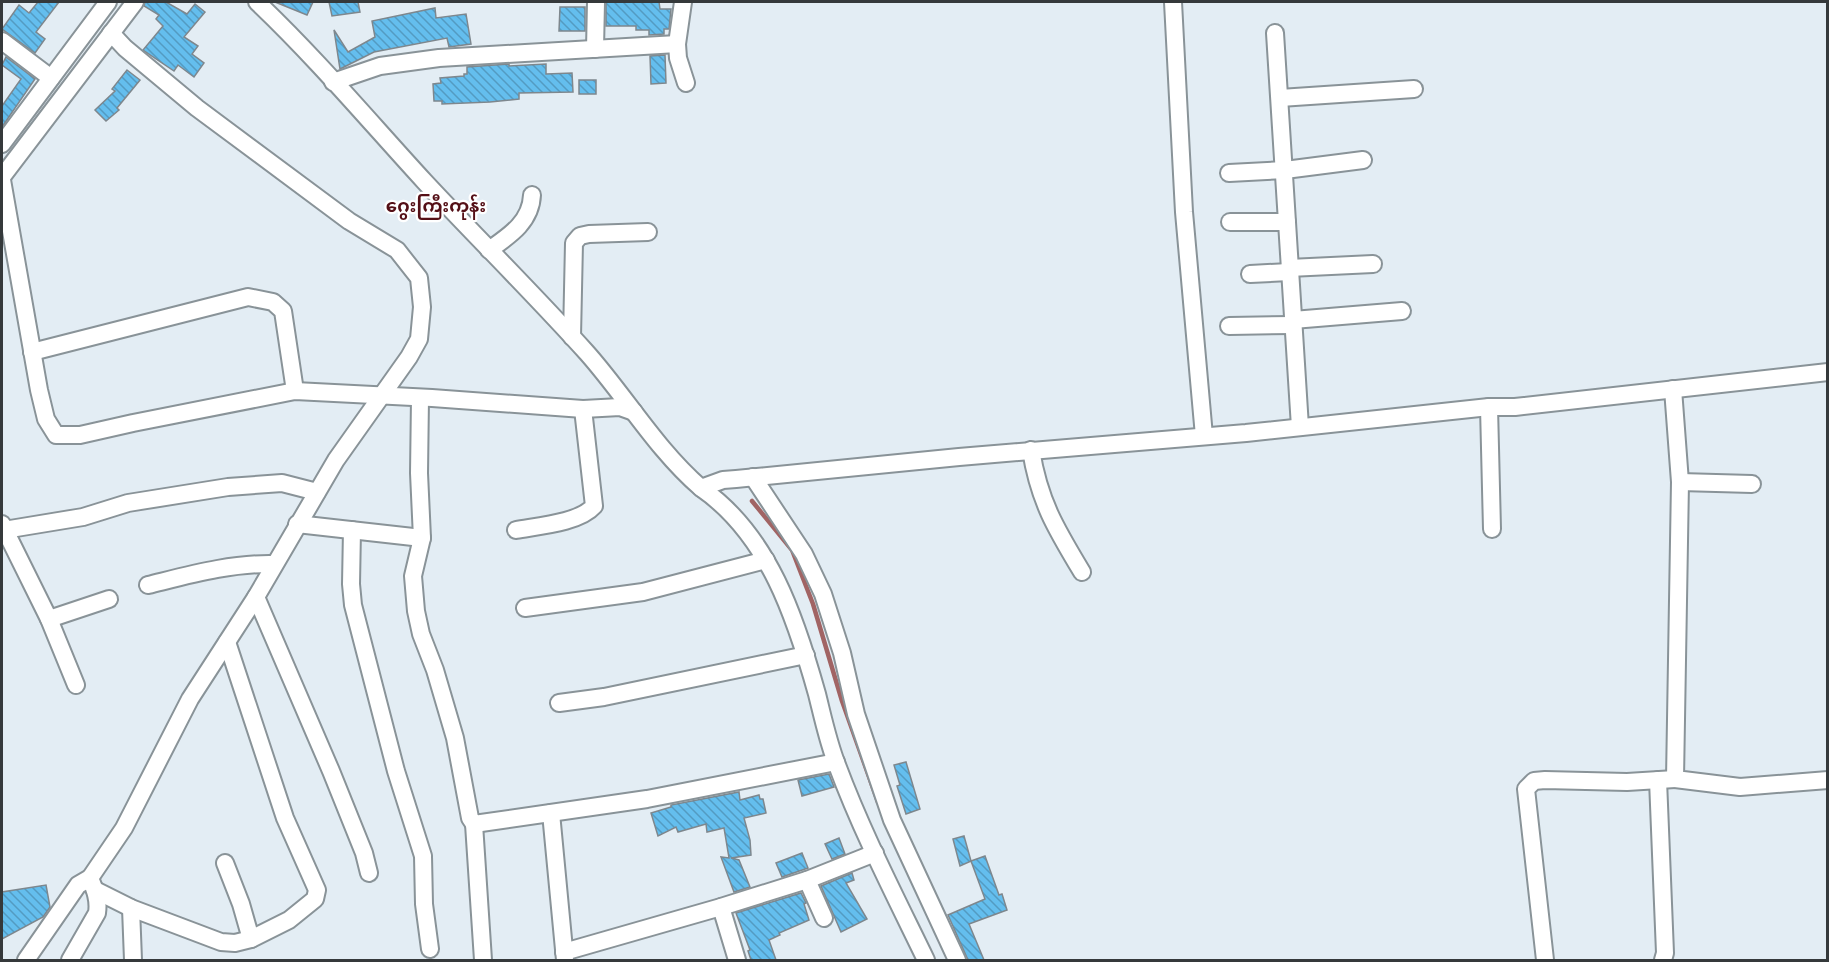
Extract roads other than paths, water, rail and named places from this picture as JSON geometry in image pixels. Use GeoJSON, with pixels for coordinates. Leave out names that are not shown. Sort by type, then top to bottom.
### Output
{"type":"FeatureCollection","features":[{"type":"Feature","properties":{"kind":"street"},"geometry":{"type":"LineString","coordinates":[[2,144],[108,2]]}},
{"type":"Feature","properties":{"kind":"street"},"geometry":{"type":"LineString","coordinates":[[135,2],[2,179],[46,419],[56,435],[80,435],[295,391],[583,409],[620,407],[634,412]]}},
{"type":"Feature","properties":{"kind":"street"},"geometry":{"type":"LineString","coordinates":[[257,2],[572,337],[613,382],[662,448],[701,488],[720,501],[742,526],[766,560],[793,616],[836,762],[859,821],[926,960]]}},
{"type":"Feature","properties":{"kind":"street"},"geometry":{"type":"LineString","coordinates":[[595,49],[596,2]]}},
{"type":"Feature","properties":{"kind":"street"},"geometry":{"type":"LineString","coordinates":[[683,2],[677,44],[678,58],[686,83]]}},
{"type":"Feature","properties":{"kind":"street"},"geometry":{"type":"LineString","coordinates":[[1173,2],[1184,212],[1204,436]]}},
{"type":"Feature","properties":{"kind":"street"},"geometry":{"type":"LineString","coordinates":[[70,960],[97,913],[98,905],[93,884],[190,699],[256,597],[336,460],[419,339],[422,307],[419,278],[397,250],[349,221],[197,108],[131,54],[111,33]]}},
{"type":"Feature","properties":{"kind":"street"},"geometry":{"type":"LineString","coordinates":[[1275,33],[1300,428]]}},
{"type":"Feature","properties":{"kind":"street"},"geometry":{"type":"LineString","coordinates":[[2,41],[51,78]]}},
{"type":"Feature","properties":{"kind":"street"},"geometry":{"type":"LineString","coordinates":[[333,82],[380,66],[439,58],[677,44]]}},
{"type":"Feature","properties":{"kind":"street"},"geometry":{"type":"LineString","coordinates":[[1280,98],[1414,89]]}},
{"type":"Feature","properties":{"kind":"street"},"geometry":{"type":"LineString","coordinates":[[1229,173],[1285,170],[1363,160]]}},
{"type":"Feature","properties":{"kind":"street"},"geometry":{"type":"LineString","coordinates":[[489,250],[515,232],[525,219],[532,203],[532,195]]}},
{"type":"Feature","properties":{"kind":"street"},"geometry":{"type":"LineString","coordinates":[[1230,222],[1287,222]]}},
{"type":"Feature","properties":{"kind":"street"},"geometry":{"type":"LineString","coordinates":[[572,337],[574,243],[580,236],[589,234],[648,232]]}},
{"type":"Feature","properties":{"kind":"street"},"geometry":{"type":"LineString","coordinates":[[1250,274],[1373,264]]}},
{"type":"Feature","properties":{"kind":"street"},"geometry":{"type":"LineString","coordinates":[[32,352],[248,297],[273,302],[283,311],[295,391]]}},
{"type":"Feature","properties":{"kind":"street"},"geometry":{"type":"LineString","coordinates":[[1229,326],[1402,311]]}},
{"type":"Feature","properties":{"kind":"street"},"geometry":{"type":"LineString","coordinates":[[701,488],[723,480],[1030,450],[1300,428],[1489,407],[1515,407],[1827,372]]}},
{"type":"Feature","properties":{"kind":"street"},"geometry":{"type":"LineString","coordinates":[[1673,389],[1680,483],[1676,779]]}},
{"type":"Feature","properties":{"kind":"street"},"geometry":{"type":"LineString","coordinates":[[420,398],[419,474],[422,538],[413,576],[416,611],[421,634],[452,723],[470,818],[474,824],[483,960]]}},
{"type":"Feature","properties":{"kind":"street"},"geometry":{"type":"LineString","coordinates":[[1489,407],[1492,529]]}},
{"type":"Feature","properties":{"kind":"street"},"geometry":{"type":"LineString","coordinates":[[516,530],[570,520],[589,512],[594,506],[583,409]]}},
{"type":"Feature","properties":{"kind":"street"},"geometry":{"type":"LineString","coordinates":[[1030,450],[1042,498],[1053,523],[1082,572]]}},
{"type":"Feature","properties":{"kind":"street"},"geometry":{"type":"LineString","coordinates":[[753,477],[804,554],[823,594],[842,653],[856,714],[892,820],[957,960]]}},
{"type":"Feature","properties":{"kind":"street"},"geometry":{"type":"LineString","coordinates":[[76,685],[49,619],[3,527],[83,517],[128,503],[228,487],[282,483],[317,492]]}},
{"type":"Feature","properties":{"kind":"street"},"geometry":{"type":"LineString","coordinates":[[1680,483],[1752,484]]}},
{"type":"Feature","properties":{"kind":"street"},"geometry":{"type":"LineString","coordinates":[[297,524],[422,538]]}},
{"type":"Feature","properties":{"kind":"street"},"geometry":{"type":"LineString","coordinates":[[352,530],[353,605],[396,771],[423,856],[424,904],[430,949]]}},
{"type":"Feature","properties":{"kind":"street"},"geometry":{"type":"LineString","coordinates":[[525,608],[643,592],[766,560]]}},
{"type":"Feature","properties":{"kind":"street"},"geometry":{"type":"LineString","coordinates":[[147,585],[238,566],[274,564]]}},
{"type":"Feature","properties":{"kind":"street"},"geometry":{"type":"LineString","coordinates":[[256,597],[331,771],[364,853],[369,873]]}},
{"type":"Feature","properties":{"kind":"street"},"geometry":{"type":"LineString","coordinates":[[49,619],[109,599]]}},
{"type":"Feature","properties":{"kind":"street"},"geometry":{"type":"LineString","coordinates":[[26,960],[78,885],[93,884],[131,908],[221,942],[235,944],[251,939],[289,920],[315,899],[317,890],[285,818],[227,642]]}},
{"type":"Feature","properties":{"kind":"street"},"geometry":{"type":"LineString","coordinates":[[559,704],[806,655]]}},
{"type":"Feature","properties":{"kind":"street"},"geometry":{"type":"LineString","coordinates":[[474,824],[647,799],[836,762]]}},
{"type":"Feature","properties":{"kind":"street"},"geometry":{"type":"LineString","coordinates":[[1545,960],[1526,789],[1534,781],[1627,782],[1676,779],[1740,787],[1827,780]]}},
{"type":"Feature","properties":{"kind":"street"},"geometry":{"type":"LineString","coordinates":[[1658,780],[1663,874],[1665,953],[1663,960]]}},
{"type":"Feature","properties":{"kind":"street"},"geometry":{"type":"LineString","coordinates":[[551,813],[564,956],[807,880],[875,853]]}},
{"type":"Feature","properties":{"kind":"street"},"geometry":{"type":"LineString","coordinates":[[225,863],[241,904],[251,939]]}},
{"type":"Feature","properties":{"kind":"street"},"geometry":{"type":"LineString","coordinates":[[807,880],[824,918]]}},
{"type":"Feature","properties":{"kind":"street"},"geometry":{"type":"LineString","coordinates":[[722,907],[737,960]]}},
{"type":"Feature","properties":{"kind":"street"},"geometry":{"type":"LineString","coordinates":[[131,908],[133,960]]}},
{"type":"Feature","properties":{"kind":"waterway"},"geometry":{"type":"LineString","coordinates":[[752,501],[792,550],[813,604],[842,701],[878,802]]}},
{"type":"Feature","properties":{"kind":"district","name":"ဂွေးကြီးကုန်း"},"geometry":{"type":"Point","coordinates":[436,206]}}]}
